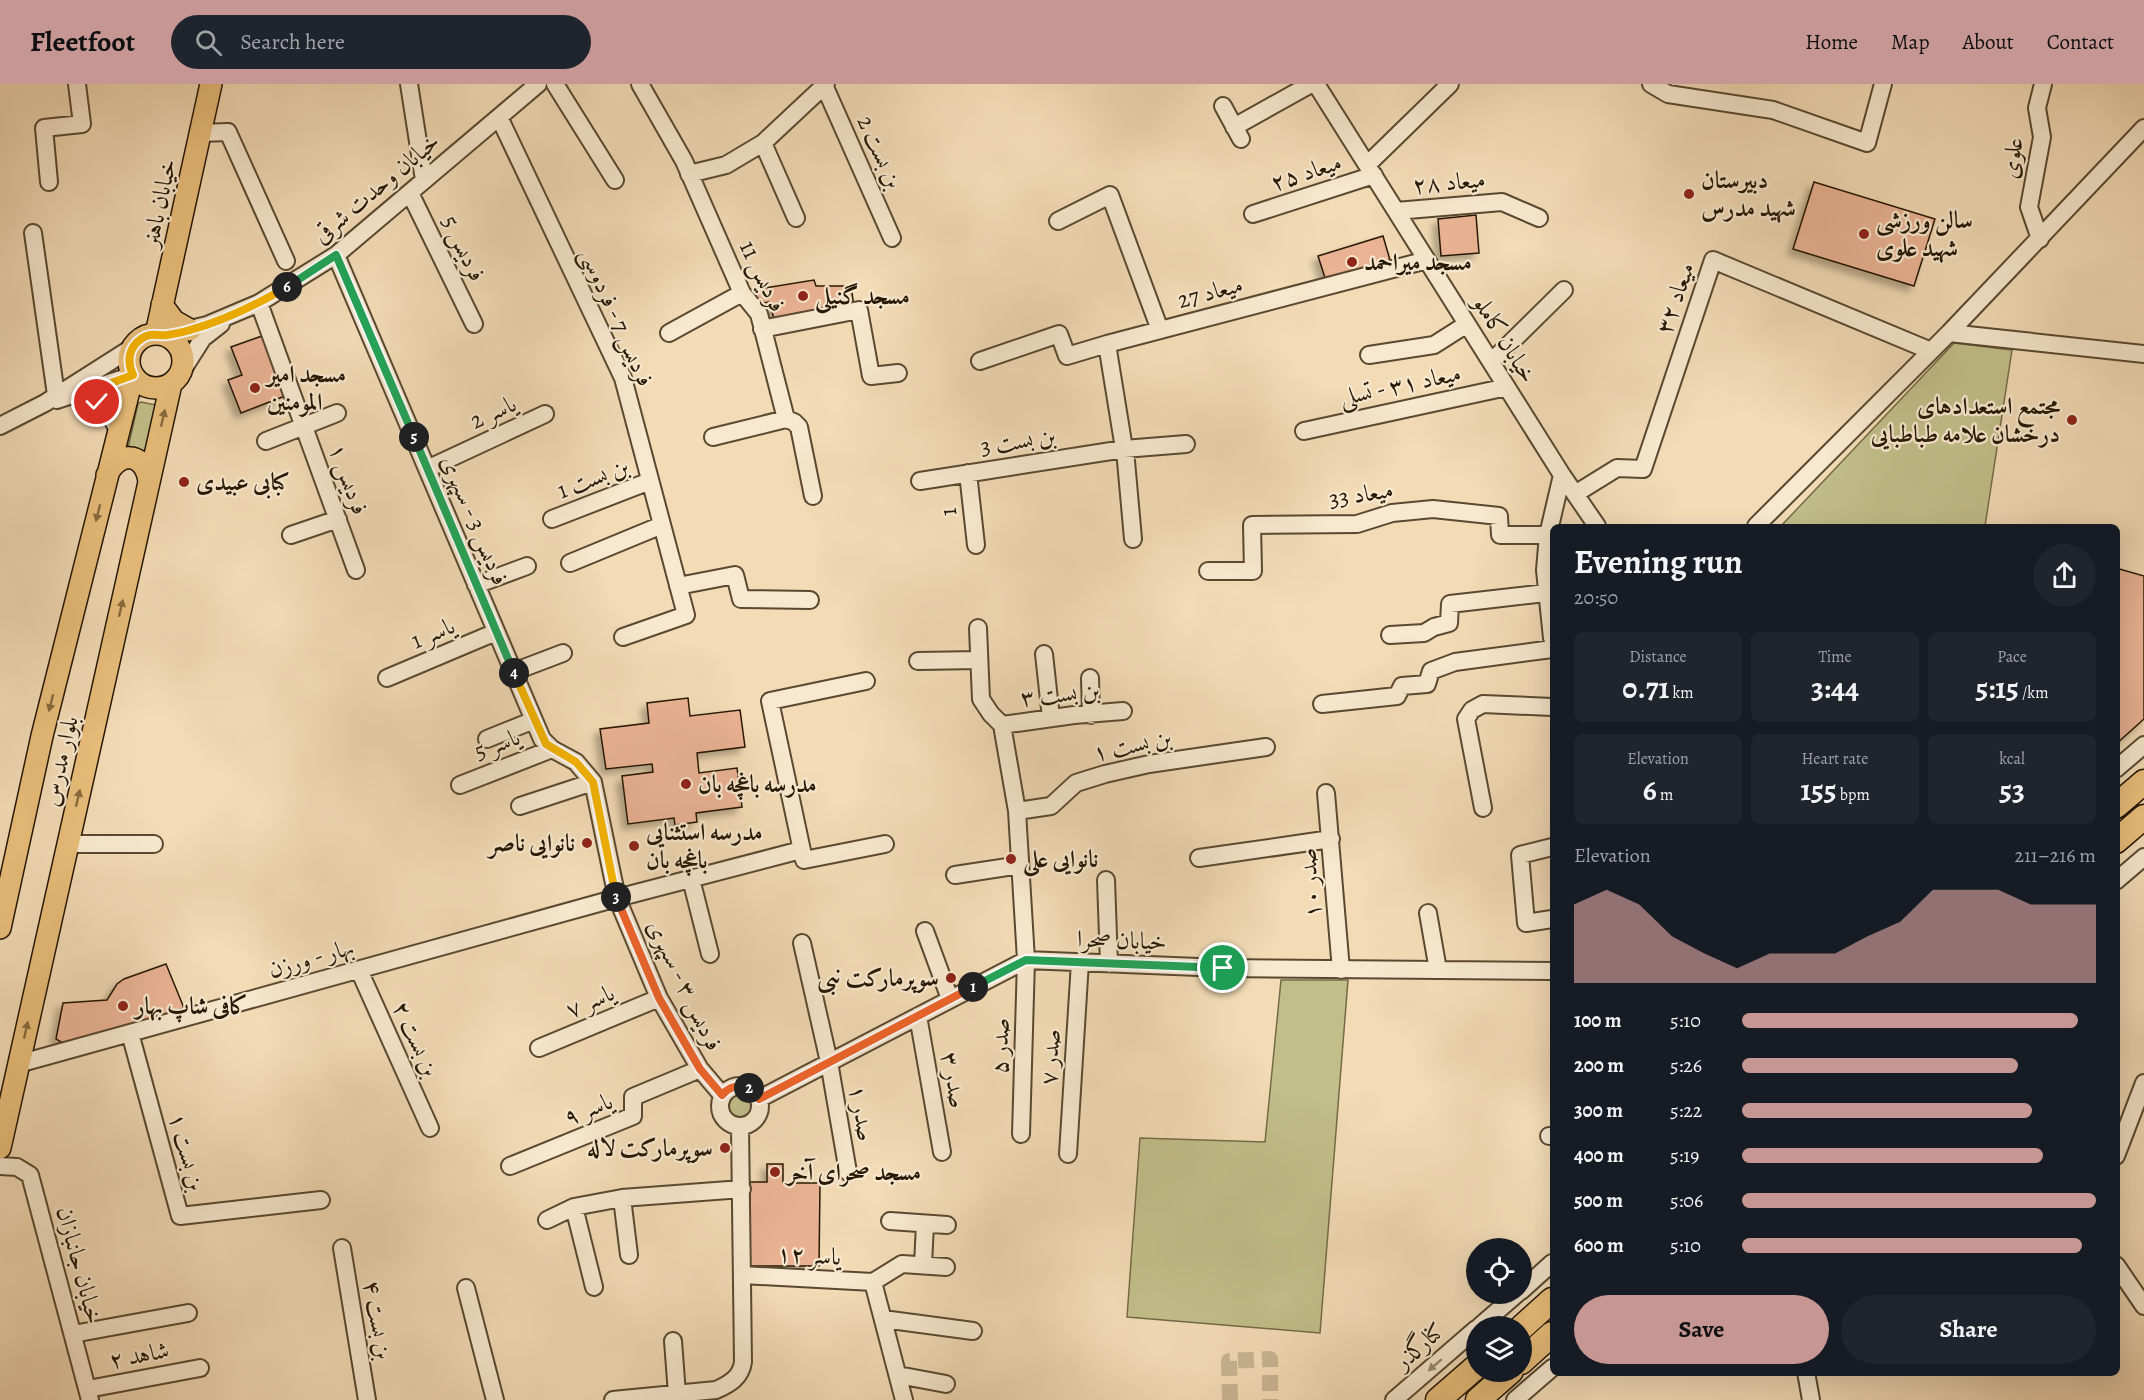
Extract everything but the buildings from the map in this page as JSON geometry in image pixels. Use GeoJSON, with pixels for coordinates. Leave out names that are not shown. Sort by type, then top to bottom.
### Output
{"type":"FeatureCollection","features":[{"type":"Feature","properties":{"kind":"highway"},"geometry":{"type":"LineString","coordinates":[[2120,803],[2144,782]]}},
{"type":"Feature","properties":{"kind":"highway"},"geometry":{"type":"LineString","coordinates":[[2120,838],[2144,817]]}},
{"type":"Feature","properties":{"kind":"highway"},"geometry":{"type":"LineString","coordinates":[[1532,1318],[1550,1302]]}},
{"type":"Feature","properties":{"kind":"highway"},"geometry":{"type":"LineString","coordinates":[[1532,1352],[1550,1336]]}},
{"type":"Feature","properties":{"kind":"highway"},"geometry":{"type":"LineString","coordinates":[[1438,1400],[1466,1376]]}},
{"type":"Feature","properties":{"kind":"highway"},"geometry":{"type":"LineString","coordinates":[[1478,1400],[1498,1382]]}},
{"type":"Feature","properties":{"kind":"main road","name":"خیابان باهنر"},"geometry":{"type":"LineString","coordinates":[[161,334],[162,305],[211,84]]}},
{"type":"Feature","properties":{"kind":"main road"},"geometry":{"type":"LineString","coordinates":[[162,305],[174,321],[190,330]]}},
{"type":"Feature","properties":{"kind":"main road"},"geometry":{"type":"LineString","coordinates":[[161,334],[179,345],[184,362],[177,377],[161,388],[150,388],[140,383],[133,375],[129,361],[133,346],[147,335],[161,334]]}},
{"type":"Feature","properties":{"kind":"main road","name":"بلوار مدرس"},"geometry":{"type":"LineString","coordinates":[[0,928],[42,736],[133,375]]}},
{"type":"Feature","properties":{"kind":"main road","name":"بلوار مدرس"},"geometry":{"type":"LineString","coordinates":[[0,1148],[149,483],[177,377]]}},
{"type":"Feature","properties":{"kind":"main road"},"geometry":{"type":"LineString","coordinates":[[107,475],[111,467],[120,460],[132,458],[144,465],[149,483]]}},
{"type":"Feature","properties":{"kind":"street"},"geometry":{"type":"LineString","coordinates":[[49,182],[44,128],[82,124],[77,84]]}},
{"type":"Feature","properties":{"kind":"street"},"geometry":{"type":"LineString","coordinates":[[409,84],[424,180]]}},
{"type":"Feature","properties":{"kind":"street","name":"خیابان وحدت شرقی"},"geometry":{"type":"LineString","coordinates":[[234,314],[259,303],[336,255],[538,84]]}},
{"type":"Feature","properties":{"kind":"street"},"geometry":{"type":"LineString","coordinates":[[555,84],[615,180]]}},
{"type":"Feature","properties":{"kind":"street","name":"فردیس 11"},"geometry":{"type":"LineString","coordinates":[[639,84],[689,174],[742,293],[759,314],[786,419],[799,427],[813,496]]}},
{"type":"Feature","properties":{"kind":"street"},"geometry":{"type":"LineString","coordinates":[[1223,106],[1238,133],[1311,84]]}},
{"type":"Feature","properties":{"kind":"street","name":"خیابان کاملو"},"geometry":{"type":"LineString","coordinates":[[1316,84],[1562,475],[1593,520]]}},
{"type":"Feature","properties":{"kind":"street"},"geometry":{"type":"LineString","coordinates":[[1370,170],[1450,84]]}},
{"type":"Feature","properties":{"kind":"street"},"geometry":{"type":"LineString","coordinates":[[1651,84],[1668,94],[1773,110],[1867,143],[1883,84]]}},
{"type":"Feature","properties":{"kind":"street","name":"علوی"},"geometry":{"type":"LineString","coordinates":[[2040,238],[2029,207],[2042,137],[2037,108],[2043,84]]}},
{"type":"Feature","properties":{"kind":"street"},"geometry":{"type":"LineString","coordinates":[[689,174],[726,165],[763,143],[825,85]]}},
{"type":"Feature","properties":{"kind":"street","name":"بن بست 2"},"geometry":{"type":"LineString","coordinates":[[825,85],[892,238]]}},
{"type":"Feature","properties":{"kind":"street","name":"فردیس 7 - فردوسی"},"geometry":{"type":"LineString","coordinates":[[499,117],[623,378],[686,615],[623,637]]}},
{"type":"Feature","properties":{"kind":"street"},"geometry":{"type":"LineString","coordinates":[[1758,524],[1949,333],[2144,128]]}},
{"type":"Feature","properties":{"kind":"street"},"geometry":{"type":"LineString","coordinates":[[200,134],[228,132],[286,261]]}},
{"type":"Feature","properties":{"kind":"street"},"geometry":{"type":"LineString","coordinates":[[763,143],[796,218]]}},
{"type":"Feature","properties":{"kind":"street","name":"میعاد ۲۵"},"geometry":{"type":"LineString","coordinates":[[1253,214],[1370,170]]}},
{"type":"Feature","properties":{"kind":"street","name":"فردیس 5"},"geometry":{"type":"LineString","coordinates":[[410,193],[474,324]]}},
{"type":"Feature","properties":{"kind":"street"},"geometry":{"type":"LineString","coordinates":[[1058,221],[1110,195],[1160,330]]}},
{"type":"Feature","properties":{"kind":"street","name":"میعاد ۲۸"},"geometry":{"type":"LineString","coordinates":[[1396,211],[1502,201],[1539,218]]}},
{"type":"Feature","properties":{"kind":"street"},"geometry":{"type":"LineString","coordinates":[[33,233],[50,399]]}},
{"type":"Feature","properties":{"kind":"street","name":"فردیس 3 - سپهری"},"geometry":{"type":"LineString","coordinates":[[336,255],[513,672],[547,744]]}},
{"type":"Feature","properties":{"kind":"street","name":"میعاد ۳۲"},"geometry":{"type":"LineString","coordinates":[[1575,494],[1617,468],[1644,469],[1713,260],[1931,351]]}},
{"type":"Feature","properties":{"kind":"street","name":"میعاد 27"},"geometry":{"type":"LineString","coordinates":[[1107,344],[1427,261]]}},
{"type":"Feature","properties":{"kind":"street"},"geometry":{"type":"LineString","coordinates":[[1491,362],[1564,290]]}},
{"type":"Feature","properties":{"kind":"street"},"geometry":{"type":"LineString","coordinates":[[669,333],[742,293]]}},
{"type":"Feature","properties":{"kind":"street","name":"فردیس ۱"},"geometry":{"type":"LineString","coordinates":[[259,303],[356,570]]}},
{"type":"Feature","properties":{"kind":"street"},"geometry":{"type":"LineString","coordinates":[[762,329],[859,310],[871,376],[898,373]]}},
{"type":"Feature","properties":{"kind":"street"},"geometry":{"type":"LineString","coordinates":[[161,334],[190,330],[234,314]]}},
{"type":"Feature","properties":{"kind":"street"},"geometry":{"type":"LineString","coordinates":[[177,377],[203,338],[234,314]]}},
{"type":"Feature","properties":{"kind":"street"},"geometry":{"type":"LineString","coordinates":[[1369,355],[1434,345],[1467,324]]}},
{"type":"Feature","properties":{"kind":"street"},"geometry":{"type":"LineString","coordinates":[[1949,333],[2144,354]]}},
{"type":"Feature","properties":{"kind":"street"},"geometry":{"type":"LineString","coordinates":[[980,361],[1059,334],[1067,356],[1107,344],[1124,449],[1133,538]]}},
{"type":"Feature","properties":{"kind":"street"},"geometry":{"type":"LineString","coordinates":[[0,426],[50,399],[133,346]]}},
{"type":"Feature","properties":{"kind":"street"},"geometry":{"type":"LineString","coordinates":[[50,399],[81,394],[133,375]]}},
{"type":"Feature","properties":{"kind":"street","name":"میعاد ۳۱ - تسلی"},"geometry":{"type":"LineString","coordinates":[[1304,431],[1507,387]]}},
{"type":"Feature","properties":{"kind":"street"},"geometry":{"type":"LineString","coordinates":[[81,394],[106,409],[118,431]]}},
{"type":"Feature","properties":{"kind":"street"},"geometry":{"type":"LineString","coordinates":[[266,441],[337,414]]}},
{"type":"Feature","properties":{"kind":"street","name":"یاسر 2"},"geometry":{"type":"LineString","coordinates":[[428,469],[545,414]]}},
{"type":"Feature","properties":{"kind":"street"},"geometry":{"type":"LineString","coordinates":[[712,436],[786,419]]}},
{"type":"Feature","properties":{"kind":"street","name":"بن بست 3"},"geometry":{"type":"LineString","coordinates":[[920,481],[1124,449],[1186,444]]}},
{"type":"Feature","properties":{"kind":"street","name":"1"},"geometry":{"type":"LineString","coordinates":[[968,473],[976,545]]}},
{"type":"Feature","properties":{"kind":"street"},"geometry":{"type":"LineString","coordinates":[[1551,524],[1562,475]]}},
{"type":"Feature","properties":{"kind":"street","name":"بن بست 1"},"geometry":{"type":"LineString","coordinates":[[552,519],[650,481]]}},
{"type":"Feature","properties":{"kind":"street","name":"میعاد 33"},"geometry":{"type":"LineString","coordinates":[[1208,571],[1253,571],[1252,525],[1357,524],[1392,513],[1433,509],[1498,516],[1500,535],[1550,528]]}},
{"type":"Feature","properties":{"kind":"street"},"geometry":{"type":"LineString","coordinates":[[1552,524],[1558,512],[1563,510],[1575,509],[1593,520]]}},
{"type":"Feature","properties":{"kind":"street"},"geometry":{"type":"LineString","coordinates":[[291,535],[338,519]]}},
{"type":"Feature","properties":{"kind":"street"},"geometry":{"type":"LineString","coordinates":[[570,563],[662,525]]}},
{"type":"Feature","properties":{"kind":"street"},"geometry":{"type":"LineString","coordinates":[[1550,528],[1546,593],[1550,620]]}},
{"type":"Feature","properties":{"kind":"street"},"geometry":{"type":"LineString","coordinates":[[476,585],[527,566]]}},
{"type":"Feature","properties":{"kind":"street"},"geometry":{"type":"LineString","coordinates":[[678,586],[735,575],[741,599],[810,600]]}},
{"type":"Feature","properties":{"kind":"street"},"geometry":{"type":"LineString","coordinates":[[1390,635],[1424,633],[1434,627],[1449,623],[1450,604],[1546,593]]}},
{"type":"Feature","properties":{"kind":"street"},"geometry":{"type":"LineString","coordinates":[[978,628],[981,699],[1002,725]]}},
{"type":"Feature","properties":{"kind":"street","name":"یاسر 1"},"geometry":{"type":"LineString","coordinates":[[387,678],[496,632]]}},
{"type":"Feature","properties":{"kind":"street"},"geometry":{"type":"LineString","coordinates":[[1322,704],[1397,696],[1402,686],[1427,684],[1431,671],[1455,662],[1550,649]]}},
{"type":"Feature","properties":{"kind":"street"},"geometry":{"type":"LineString","coordinates":[[513,672],[563,652]]}},
{"type":"Feature","properties":{"kind":"street"},"geometry":{"type":"LineString","coordinates":[[1044,654],[1051,718]]}},
{"type":"Feature","properties":{"kind":"street"},"geometry":{"type":"LineString","coordinates":[[918,661],[979,660]]}},
{"type":"Feature","properties":{"kind":"street"},"geometry":{"type":"LineString","coordinates":[[1089,678],[1091,715]]}},
{"type":"Feature","properties":{"kind":"street"},"geometry":{"type":"LineString","coordinates":[[866,681],[770,701],[804,860],[885,844]]}},
{"type":"Feature","properties":{"kind":"street"},"geometry":{"type":"LineString","coordinates":[[1483,808],[1466,719],[1472,710],[1483,704],[1550,707]]}},
{"type":"Feature","properties":{"kind":"street","name":"بن بست ۳"},"geometry":{"type":"LineString","coordinates":[[1002,725],[1123,711]]}},
{"type":"Feature","properties":{"kind":"street"},"geometry":{"type":"LineString","coordinates":[[487,739],[534,720]]}},
{"type":"Feature","properties":{"kind":"street","name":"صدر ۵"},"geometry":{"type":"LineString","coordinates":[[1002,725],[1017,811],[1026,960],[1021,1134]]}},
{"type":"Feature","properties":{"kind":"street"},"geometry":{"type":"LineString","coordinates":[[520,806],[593,782],[576,762],[547,744]]}},
{"type":"Feature","properties":{"kind":"street","name":"یاسر 5"},"geometry":{"type":"LineString","coordinates":[[460,785],[547,744]]}},
{"type":"Feature","properties":{"kind":"street"},"geometry":{"type":"LineString","coordinates":[[2120,766],[2144,745]]}},
{"type":"Feature","properties":{"kind":"street","name":"بن بست ۱"},"geometry":{"type":"LineString","coordinates":[[1017,811],[1051,806],[1076,783],[1105,774],[1149,764],[1266,747]]}},
{"type":"Feature","properties":{"kind":"street","name":"فردیس ۳ - سپهری"},"geometry":{"type":"LineString","coordinates":[[593,782],[617,898],[659,998],[700,1069],[722,1095]]}},
{"type":"Feature","properties":{"kind":"street","name":"صدر ۱۰"},"geometry":{"type":"LineString","coordinates":[[1326,793],[1341,970]]}},
{"type":"Feature","properties":{"kind":"street"},"geometry":{"type":"LineString","coordinates":[[1199,858],[1331,839]]}},
{"type":"Feature","properties":{"kind":"street"},"geometry":{"type":"LineString","coordinates":[[68,844],[154,844]]}},
{"type":"Feature","properties":{"kind":"street"},"geometry":{"type":"LineString","coordinates":[[1550,848],[1520,855],[1526,923],[1550,919]]}},
{"type":"Feature","properties":{"kind":"street","name":"بهار - ورزن"},"geometry":{"type":"LineString","coordinates":[[18,1064],[617,898],[801,850]]}},
{"type":"Feature","properties":{"kind":"street"},"geometry":{"type":"LineString","coordinates":[[2120,878],[2144,857]]}},
{"type":"Feature","properties":{"kind":"street"},"geometry":{"type":"LineString","coordinates":[[955,875],[1020,865]]}},
{"type":"Feature","properties":{"kind":"street"},"geometry":{"type":"LineString","coordinates":[[691,879],[710,954]]}},
{"type":"Feature","properties":{"kind":"street"},"geometry":{"type":"LineString","coordinates":[[1106,880],[1109,964]]}},
{"type":"Feature","properties":{"kind":"street"},"geometry":{"type":"LineString","coordinates":[[1428,913],[1438,970]]}},
{"type":"Feature","properties":{"kind":"street"},"geometry":{"type":"LineString","coordinates":[[925,931],[950,999]]}},
{"type":"Feature","properties":{"kind":"street","name":"صدر ۱"},"geometry":{"type":"LineString","coordinates":[[802,943],[829,1062],[848,1172]]}},
{"type":"Feature","properties":{"kind":"street","name":"خیابان صحرا"},"geometry":{"type":"LineString","coordinates":[[759,1099],[1026,960],[1341,970],[1550,971]]}},
{"type":"Feature","properties":{"kind":"street","name":"صدر ۷"},"geometry":{"type":"LineString","coordinates":[[1068,1154],[1080,962]]}},
{"type":"Feature","properties":{"kind":"street","name":"بن بست ۲"},"geometry":{"type":"LineString","coordinates":[[359,970],[430,1128]]}},
{"type":"Feature","properties":{"kind":"street","name":"یاسر ۷"},"geometry":{"type":"LineString","coordinates":[[539,1048],[659,998]]}},
{"type":"Feature","properties":{"kind":"street","name":"صدر ۳"},"geometry":{"type":"LineString","coordinates":[[918,1016],[942,1152]]}},
{"type":"Feature","properties":{"kind":"street","name":"بن بست ۱"},"geometry":{"type":"LineString","coordinates":[[130,1033],[180,1216],[321,1200]]}},
{"type":"Feature","properties":{"kind":"street","name":"یاسر ۹"},"geometry":{"type":"LineString","coordinates":[[510,1166],[633,1116],[633,1097],[700,1069]]}},
{"type":"Feature","properties":{"kind":"street"},"geometry":{"type":"LineString","coordinates":[[742,1086],[752,1090],[759,1099],[758,1115],[751,1124],[740,1126],[729,1124],[721,1116],[719,1105],[722,1095],[731,1087],[742,1086]]}},
{"type":"Feature","properties":{"kind":"street"},"geometry":{"type":"LineString","coordinates":[[2120,1146],[2143,1090]]}},
{"type":"Feature","properties":{"kind":"street"},"geometry":{"type":"LineString","coordinates":[[613,1400],[716,1390],[729,1392],[741,1371],[743,1362],[740,1126]]}},
{"type":"Feature","properties":{"kind":"street","name":"خیابان جانبازان"},"geometry":{"type":"LineString","coordinates":[[0,1166],[17,1167],[30,1175],[89,1394]]}},
{"type":"Feature","properties":{"kind":"street"},"geometry":{"type":"LineString","coordinates":[[547,1220],[574,1207],[622,1198],[742,1189]]}},
{"type":"Feature","properties":{"kind":"street"},"geometry":{"type":"LineString","coordinates":[[622,1198],[629,1255]]}},
{"type":"Feature","properties":{"kind":"street"},"geometry":{"type":"LineString","coordinates":[[574,1207],[594,1287]]}},
{"type":"Feature","properties":{"kind":"street"},"geometry":{"type":"LineString","coordinates":[[890,1221],[947,1226]]}},
{"type":"Feature","properties":{"kind":"street"},"geometry":{"type":"LineString","coordinates":[[923,1265],[926,1224]]}},
{"type":"Feature","properties":{"kind":"street","name":"بن بست ۴"},"geometry":{"type":"LineString","coordinates":[[342,1248],[367,1400]]}},
{"type":"Feature","properties":{"kind":"street","name":"یاسر ۱۲"},"geometry":{"type":"LineString","coordinates":[[742,1275],[873,1282],[902,1264],[946,1267]]}},
{"type":"Feature","properties":{"kind":"street","name":"کنارگذر"},"geometry":{"type":"LineString","coordinates":[[1532,1281],[1550,1265]]}},
{"type":"Feature","properties":{"kind":"street"},"geometry":{"type":"LineString","coordinates":[[2120,1271],[2144,1306]]}},
{"type":"Feature","properties":{"kind":"street","name":"یاسر ۱۲"},"geometry":{"type":"LineString","coordinates":[[873,1282],[904,1400]]}},
{"type":"Feature","properties":{"kind":"street"},"geometry":{"type":"LineString","coordinates":[[466,1288],[495,1400]]}},
{"type":"Feature","properties":{"kind":"street","name":"کنارگذر"},"geometry":{"type":"LineString","coordinates":[[1492,1316],[1506,1304]]}},
{"type":"Feature","properties":{"kind":"street"},"geometry":{"type":"LineString","coordinates":[[74,1334],[188,1313]]}},
{"type":"Feature","properties":{"kind":"street"},"geometry":{"type":"LineString","coordinates":[[883,1319],[973,1331]]}},
{"type":"Feature","properties":{"kind":"street","name":"کنارگذر"},"geometry":{"type":"LineString","coordinates":[[1394,1400],[1466,1338]]}},
{"type":"Feature","properties":{"kind":"street"},"geometry":{"type":"LineString","coordinates":[[673,1341],[677,1394]]}},
{"type":"Feature","properties":{"kind":"street","name":"شاهد ۲"},"geometry":{"type":"LineString","coordinates":[[89,1394],[200,1368]]}},
{"type":"Feature","properties":{"kind":"street"},"geometry":{"type":"LineString","coordinates":[[1515,1400],[1550,1370]]}},
{"type":"Feature","properties":{"kind":"street"},"geometry":{"type":"LineString","coordinates":[[898,1375],[945,1384]]}},
{"type":"Feature","properties":{"kind":"street"},"geometry":{"type":"LineString","coordinates":[[1807,1376],[1811,1400]]}},
{"type":"Feature","properties":{"kind":"shaded area"},"geometry":{"type":"Polygon","coordinates":[[[1954,343],[2012,350],[1985,524],[1783,524],[1954,343]]]}},
{"type":"Feature","properties":{"kind":"shaded area"},"geometry":{"type":"Polygon","coordinates":[[[141,402],[156,405],[147,457],[127,452],[138,404],[141,402]]]}},
{"type":"Feature","properties":{"kind":"shaded area"},"geometry":{"type":"Polygon","coordinates":[[[1281,980],[1348,980],[1320,1333],[1127,1317],[1140,1138],[1265,1142],[1281,980]]]}},
{"type":"Feature","properties":{"kind":"shaded area"},"geometry":{"type":"Polygon","coordinates":[[[739,1092],[749,1096],[753,1106],[749,1116],[739,1120],[729,1116],[725,1106],[729,1096],[739,1092]]]}},
{"type":"Feature","properties":{"kind":"tunnel"},"geometry":{"type":"LineString","coordinates":[[1230,1400],[1229,1361],[1270,1359],[1270,1400]]}},
{"type":"Feature","properties":{"kind":"place","name":"دبیرستان شهید مدرس"},"geometry":{"type":"Point","coordinates":[1689,194]}},
{"type":"Feature","properties":{"kind":"place","name":"سالن ورزشی شهید علوی"},"geometry":{"type":"Point","coordinates":[1864,234]}},
{"type":"Feature","properties":{"kind":"place","name":"مسجد میراحمد"},"geometry":{"type":"Point","coordinates":[1352,262]}},
{"type":"Feature","properties":{"kind":"place","name":"مسجد گنیلی"},"geometry":{"type":"Point","coordinates":[803,296]}},
{"type":"Feature","properties":{"kind":"place","name":"مسجد امیر المومنین"},"geometry":{"type":"Point","coordinates":[255,388]}},
{"type":"Feature","properties":{"kind":"place","name":"مجتمع استعدادهای درخشان علامه طباطبایی"},"geometry":{"type":"Point","coordinates":[2072,420]}},
{"type":"Feature","properties":{"kind":"place","name":"کبابی عبیدی"},"geometry":{"type":"Point","coordinates":[184,482]}},
{"type":"Feature","properties":{"kind":"place","name":"مدرسه باغچه بان"},"geometry":{"type":"Point","coordinates":[686,784]}},
{"type":"Feature","properties":{"kind":"place","name":"نانوایی ناصر"},"geometry":{"type":"Point","coordinates":[587,843]}},
{"type":"Feature","properties":{"kind":"place","name":"مدرسه استثنایی باغچه بان"},"geometry":{"type":"Point","coordinates":[634,846]}},
{"type":"Feature","properties":{"kind":"place","name":"نانوایی علی"},"geometry":{"type":"Point","coordinates":[1011,859]}},
{"type":"Feature","properties":{"kind":"place","name":"سوپرمارکت نبی"},"geometry":{"type":"Point","coordinates":[951,978]}},
{"type":"Feature","properties":{"kind":"place","name":"کافی شاپ بهار"},"geometry":{"type":"Point","coordinates":[123,1006]}},
{"type":"Feature","properties":{"kind":"place","name":"سوپرمارکت لاله"},"geometry":{"type":"Point","coordinates":[725,1148]}},
{"type":"Feature","properties":{"kind":"place","name":"مسجد صحرای آخر"},"geometry":{"type":"Point","coordinates":[775,1172]}},
{"type":"Feature","properties":{"kind":"route"},"geometry":{"type":"LineString","coordinates":[[97,402],[81,394],[133,375],[129,361],[130,353],[133,346],[147,335],[165,335],[190,330],[234,314],[259,303],[336,255],[542,739],[552,749],[576,762],[593,782],[617,898],[659,998],[700,1069],[722,1095],[731,1087],[742,1086],[752,1090],[759,1099],[1026,960],[1223,968]]}}]}
